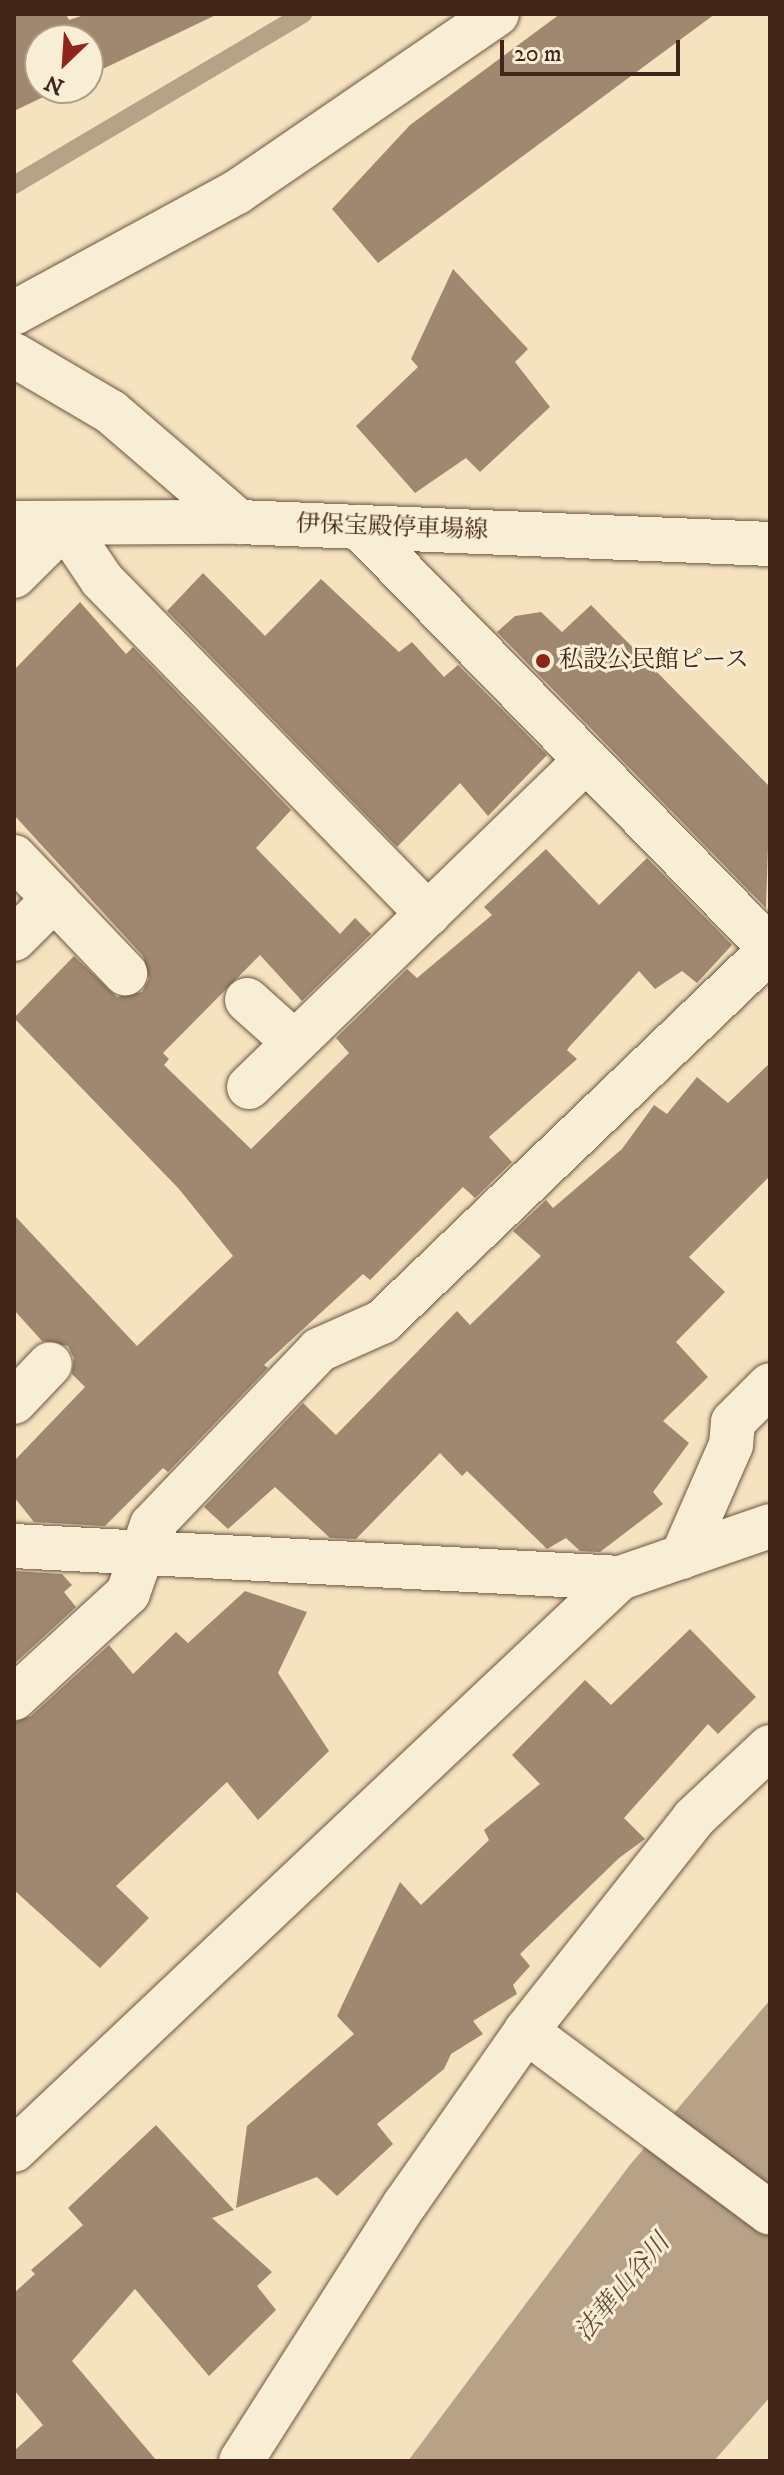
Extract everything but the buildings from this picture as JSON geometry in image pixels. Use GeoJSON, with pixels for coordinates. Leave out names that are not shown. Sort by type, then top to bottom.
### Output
{"type":"FeatureCollection","features":[{"type":"Feature","properties":{"kind":"street"},"geometry":{"type":"LineString","coordinates":[[14,313],[237,192],[497,14]]}},
{"type":"Feature","properties":{"kind":"street"},"geometry":{"type":"LineString","coordinates":[[14,355],[111,412],[239,522]]}},
{"type":"Feature","properties":{"kind":"street","name":"伊保宝殿停車場線"},"geometry":{"type":"LineString","coordinates":[[14,523],[239,522],[770,544]]}},
{"type":"Feature","properties":{"kind":"street"},"geometry":{"type":"LineString","coordinates":[[14,576],[65,525],[102,580],[428,914]]}},
{"type":"Feature","properties":{"kind":"street"},"geometry":{"type":"LineString","coordinates":[[14,1698],[128,1593],[137,1556],[152,1525],[319,1350],[382,1322],[770,949],[359,527]]}},
{"type":"Feature","properties":{"kind":"street"},"geometry":{"type":"LineString","coordinates":[[249,1087],[587,760]]}},
{"type":"Feature","properties":{"kind":"street"},"geometry":{"type":"LineString","coordinates":[[14,857],[125,973]]}},
{"type":"Feature","properties":{"kind":"street"},"geometry":{"type":"LineString","coordinates":[[14,939],[54,899]]}},
{"type":"Feature","properties":{"kind":"street"},"geometry":{"type":"LineString","coordinates":[[247,1000],[294,1042]]}},
{"type":"Feature","properties":{"kind":"street"},"geometry":{"type":"LineString","coordinates":[[14,1402],[50,1364]]}},
{"type":"Feature","properties":{"kind":"street"},"geometry":{"type":"LineString","coordinates":[[682,1557],[731,1445],[733,1422],[770,1385]]}},
{"type":"Feature","properties":{"kind":"street"},"geometry":{"type":"LineString","coordinates":[[14,1546],[137,1556],[620,1578],[770,1526]]}},
{"type":"Feature","properties":{"kind":"street"},"geometry":{"type":"LineString","coordinates":[[14,2150],[620,1578]]}},
{"type":"Feature","properties":{"kind":"street"},"geometry":{"type":"LineString","coordinates":[[241,2461],[405,2204],[526,2031],[694,1818],[770,1747]]}},
{"type":"Feature","properties":{"kind":"street"},"geometry":{"type":"LineString","coordinates":[[526,2031],[770,2213]]}},
{"type":"Feature","properties":{"kind":"water","name":"法華山谷川"},"geometry":{"type":"Polygon","coordinates":[[[770,2000],[770,2397],[714,2461],[408,2461],[629,2166],[770,2000]]]}},
{"type":"Feature","properties":{"kind":"waterway"},"geometry":{"type":"LineString","coordinates":[[14,185],[303,14]]}},
{"type":"Feature","properties":{"kind":"place","name":"私設公民館ピース"},"geometry":{"type":"Point","coordinates":[543,661]}}]}
